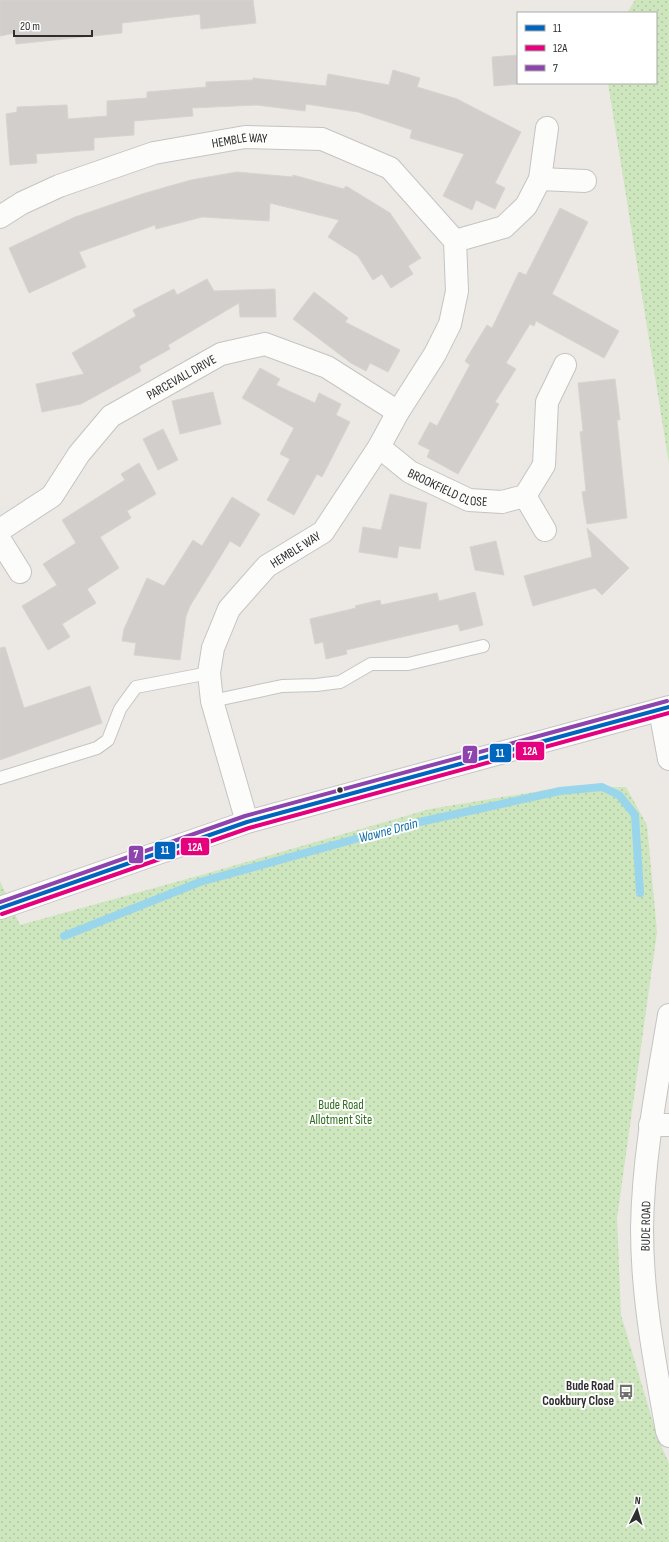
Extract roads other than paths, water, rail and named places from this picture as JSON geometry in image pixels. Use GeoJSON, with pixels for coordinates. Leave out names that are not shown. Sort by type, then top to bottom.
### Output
{"type":"FeatureCollection","features":[{"type":"Feature","properties":{"kind":"street"},"geometry":{"type":"LineString","coordinates":[[455,241],[504,227],[526,206],[540,179],[547,128]]}},
{"type":"Feature","properties":{"kind":"street","name":"HEMBLE WAY"},"geometry":{"type":"LineString","coordinates":[[0,218],[22,203],[59,186],[154,153],[245,137],[322,140],[390,168],[455,241],[458,291],[450,324],[435,354],[398,412],[379,447],[323,532],[267,566],[229,609],[213,648],[209,673],[212,701],[247,822]]}},
{"type":"Feature","properties":{"kind":"street"},"geometry":{"type":"LineString","coordinates":[[540,179],[585,181]]}},
{"type":"Feature","properties":{"kind":"street","name":"PARCEVALL DRIVE"},"geometry":{"type":"LineString","coordinates":[[0,530],[52,496],[79,454],[111,416],[221,354],[265,344],[327,367],[398,412]]}},
{"type":"Feature","properties":{"kind":"street"},"geometry":{"type":"LineString","coordinates":[[545,530],[525,496],[544,465],[547,402],[565,365]]}},
{"type":"Feature","properties":{"kind":"street","name":"BROOKFIELD CLOSE"},"geometry":{"type":"LineString","coordinates":[[379,447],[410,472],[469,500],[502,502],[525,496]]}},
{"type":"Feature","properties":{"kind":"street"},"geometry":{"type":"LineString","coordinates":[[0,540],[20,572]]}},
{"type":"Feature","properties":{"kind":"street"},"geometry":{"type":"LineString","coordinates":[[0,908],[247,822],[664,708],[669,759]]}},
{"type":"Feature","properties":{"kind":"street","name":"BUDE ROAD"},"geometry":{"type":"LineString","coordinates":[[669,1015],[660,1125],[642,1229],[647,1313],[669,1436]]}},
{"type":"Feature","properties":{"kind":"lane"},"geometry":{"type":"LineString","coordinates":[[212,701],[282,686],[316,685],[340,682],[371,664],[408,664],[483,646]]}},
{"type":"Feature","properties":{"kind":"lane"},"geometry":{"type":"LineString","coordinates":[[0,778],[97,748],[108,740],[120,709],[136,687],[209,673]]}},
{"type":"Feature","properties":{"kind":"waterway","name":"Wawne Drain"},"geometry":{"type":"LineString","coordinates":[[64,936],[200,882],[406,825],[560,791],[602,787],[619,795],[635,815],[640,893]]}},
{"type":"Feature","properties":{"kind":"place","name":"Bude Road Cookbury Close"},"geometry":{"type":"Point","coordinates":[626,1392]}},
{"type":"Feature","properties":{"kind":"park label","name":"Bude Road Allotment Site"},"geometry":{"type":"Point","coordinates":[341,1112]}}]}
